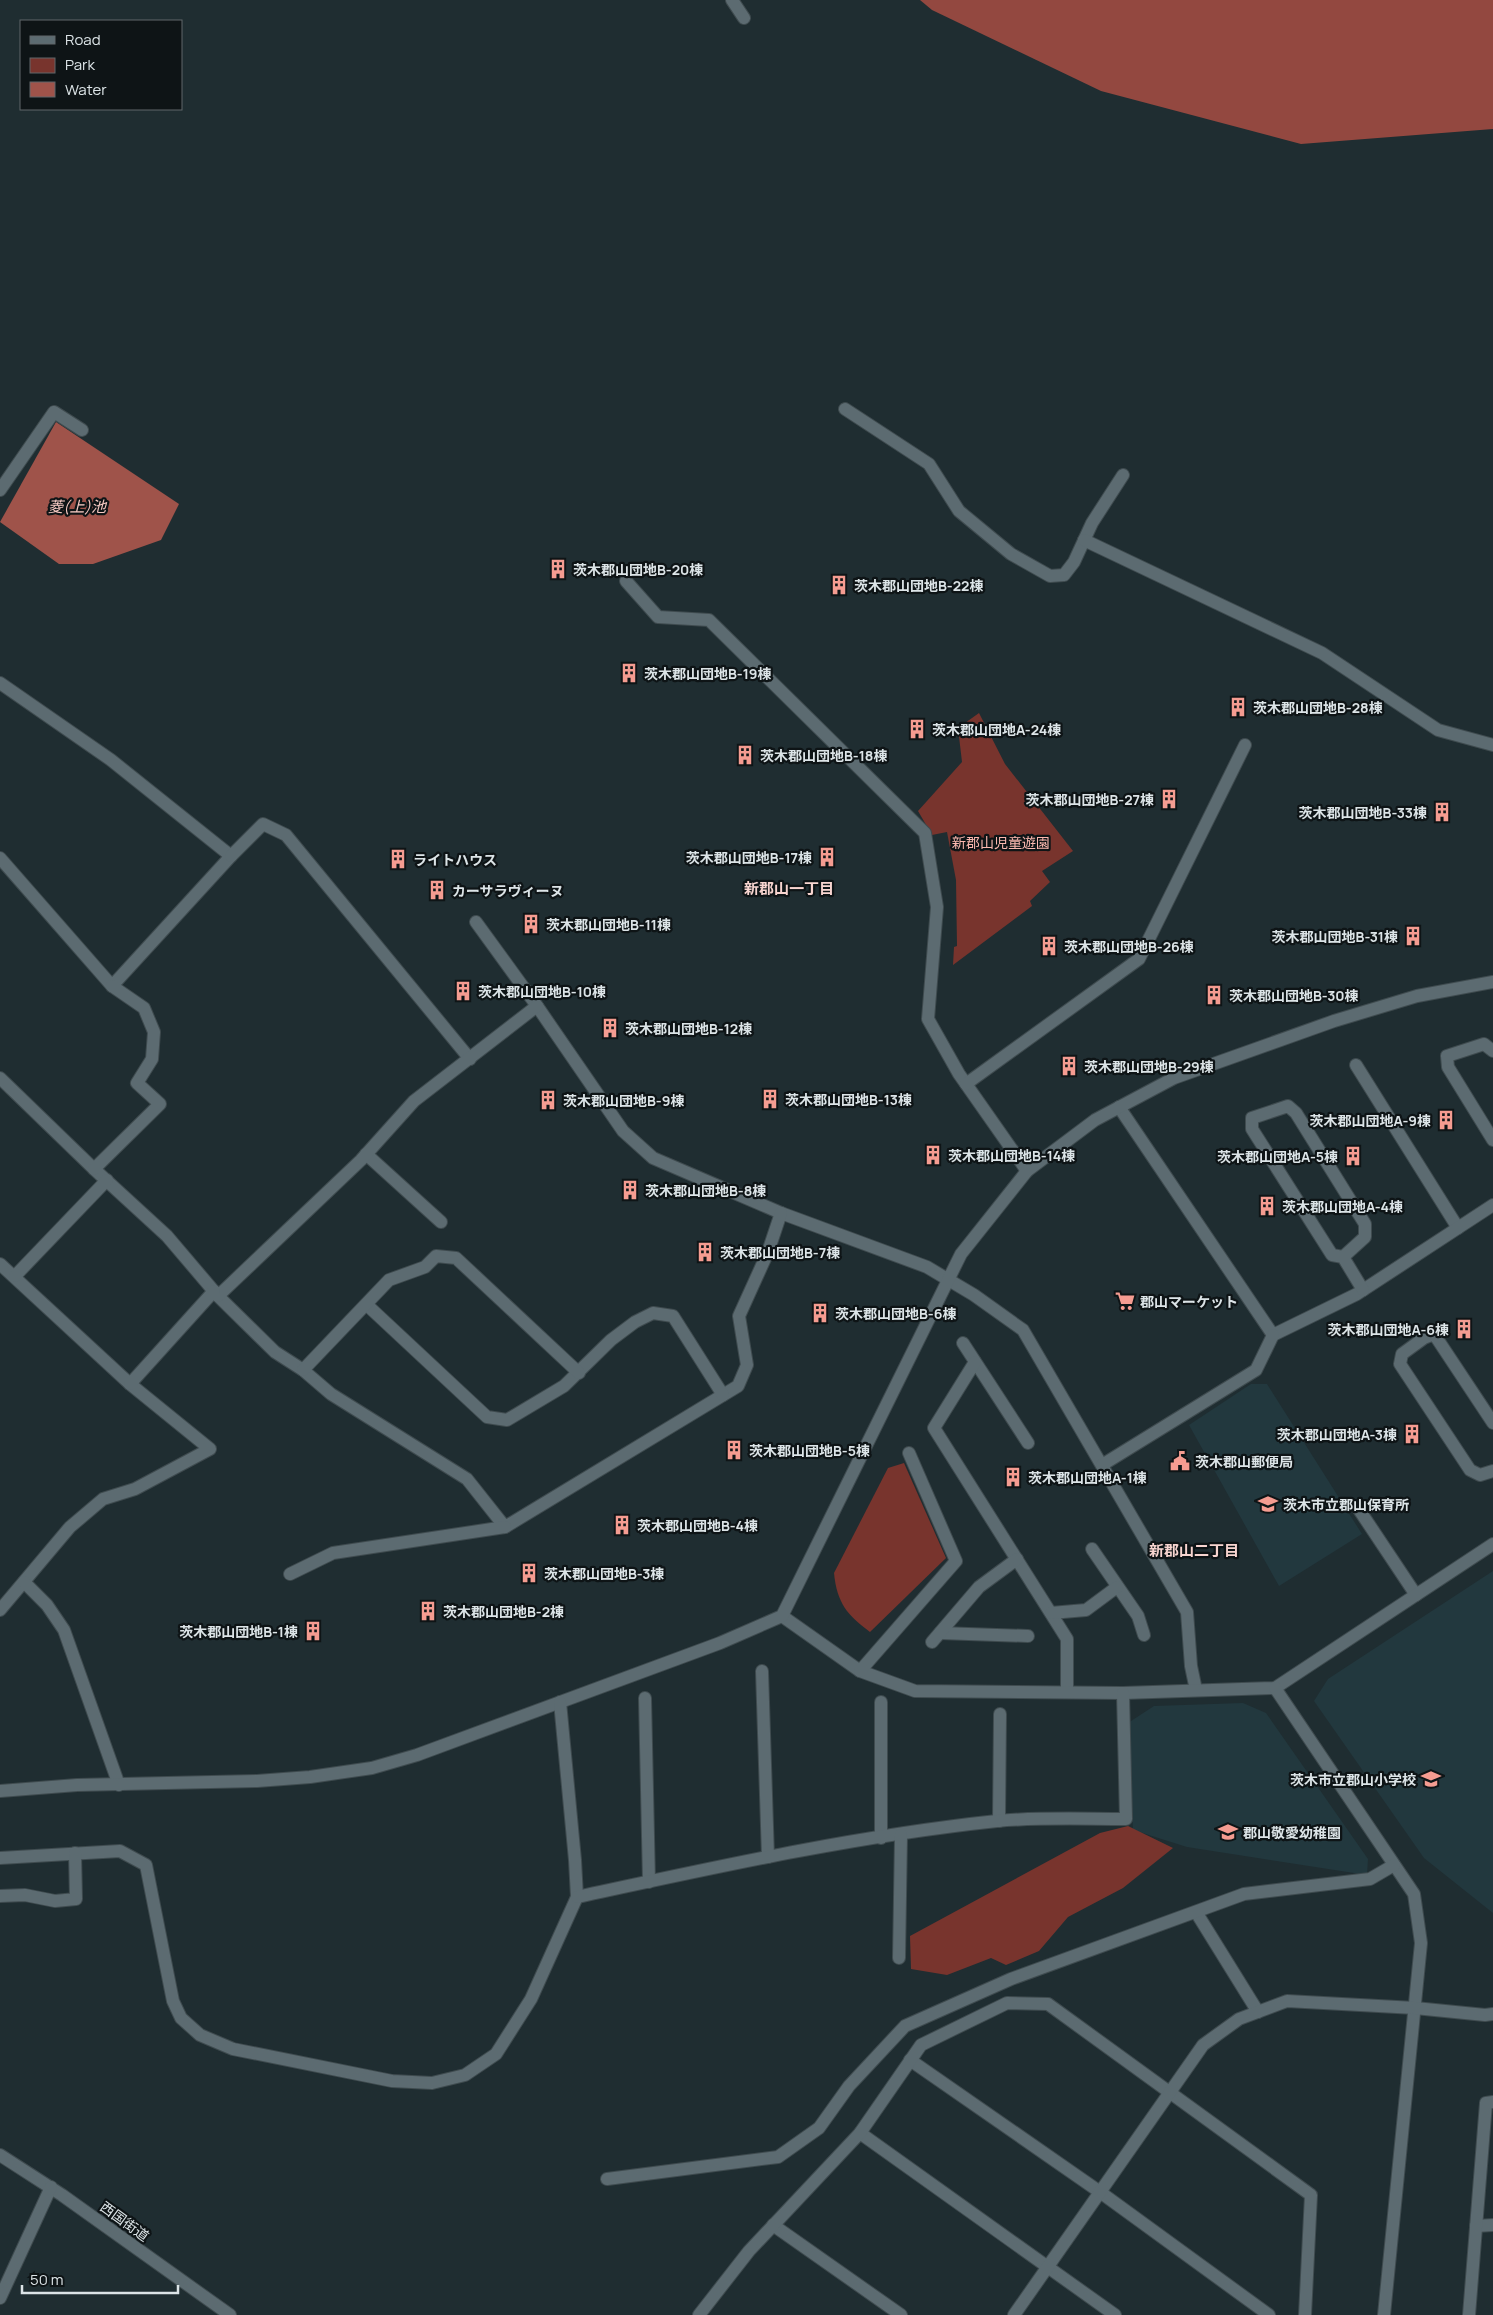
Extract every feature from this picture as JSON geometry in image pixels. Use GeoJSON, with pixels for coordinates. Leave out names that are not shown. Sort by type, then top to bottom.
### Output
{"type":"FeatureCollection","features":[{"type":"Feature","properties":{"kind":"street"},"geometry":{"type":"LineString","coordinates":[[732,0],[744,18]]}},
{"type":"Feature","properties":{"kind":"street"},"geometry":{"type":"LineString","coordinates":[[845,409],[930,464],[959,511],[1011,554],[1050,576],[1064,575],[1074,562],[1092,523],[1122,476]]}},
{"type":"Feature","properties":{"kind":"street"},"geometry":{"type":"LineString","coordinates":[[0,490],[54,412],[82,430]]}},
{"type":"Feature","properties":{"kind":"street"},"geometry":{"type":"LineString","coordinates":[[1084,540],[1322,653],[1438,730],[1493,745]]}},
{"type":"Feature","properties":{"kind":"street"},"geometry":{"type":"LineString","coordinates":[[626,581],[658,617],[708,620],[925,833],[938,907],[928,1019],[966,1084],[1027,1171]]}},
{"type":"Feature","properties":{"kind":"street"},"geometry":{"type":"LineString","coordinates":[[0,683],[110,760],[232,856]]}},
{"type":"Feature","properties":{"kind":"street"},"geometry":{"type":"LineString","coordinates":[[966,1084],[1139,959],[1244,745]]}},
{"type":"Feature","properties":{"kind":"street"},"geometry":{"type":"LineString","coordinates":[[112,986],[263,824],[286,835],[470,1059]]}},
{"type":"Feature","properties":{"kind":"street"},"geometry":{"type":"LineString","coordinates":[[0,858],[112,986],[144,1008],[154,1032],[152,1059],[137,1084],[160,1104],[94,1169]]}},
{"type":"Feature","properties":{"kind":"street"},"geometry":{"type":"LineString","coordinates":[[476,922],[537,1006],[623,1131],[653,1158],[781,1213],[927,1267],[974,1296],[1022,1330],[1187,1612],[1191,1666],[1196,1690]]}},
{"type":"Feature","properties":{"kind":"street"},"geometry":{"type":"LineString","coordinates":[[0,1791],[119,1784],[310,1777],[372,1768],[417,1755],[560,1702],[720,1642],[782,1616],[961,1254],[1027,1171],[1095,1120],[1174,1078],[1334,1021],[1417,996],[1493,982]]}},
{"type":"Feature","properties":{"kind":"street"},"geometry":{"type":"LineString","coordinates":[[130,1384],[216,1294],[366,1154],[414,1101],[537,1006]]}},
{"type":"Feature","properties":{"kind":"street"},"geometry":{"type":"LineString","coordinates":[[1493,1051],[1484,1044],[1446,1056],[1448,1067],[1493,1140]]}},
{"type":"Feature","properties":{"kind":"street"},"geometry":{"type":"LineString","coordinates":[[1356,1065],[1458,1228]]}},
{"type":"Feature","properties":{"kind":"street"},"geometry":{"type":"LineString","coordinates":[[0,1078],[94,1169],[167,1236],[216,1294],[275,1352],[303,1370],[331,1394],[467,1479],[505,1527]]}},
{"type":"Feature","properties":{"kind":"street"},"geometry":{"type":"LineString","coordinates":[[1343,1257],[1365,1237],[1366,1224],[1296,1113],[1288,1106],[1252,1118],[1252,1129],[1332,1255],[1343,1257],[1363,1290]]}},
{"type":"Feature","properties":{"kind":"street"},"geometry":{"type":"LineString","coordinates":[[1119,1107],[1273,1335]]}},
{"type":"Feature","properties":{"kind":"street"},"geometry":{"type":"LineString","coordinates":[[366,1154],[441,1222]]}},
{"type":"Feature","properties":{"kind":"street"},"geometry":{"type":"LineString","coordinates":[[15,1276],[107,1180]]}},
{"type":"Feature","properties":{"kind":"street"},"geometry":{"type":"LineString","coordinates":[[1102,1464],[1256,1370],[1273,1335],[1363,1290],[1493,1205]]}},
{"type":"Feature","properties":{"kind":"street"},"geometry":{"type":"LineString","coordinates":[[290,1574],[333,1553],[505,1527],[738,1386],[747,1365],[739,1316],[768,1252],[781,1213]]}},
{"type":"Feature","properties":{"kind":"street"},"geometry":{"type":"LineString","coordinates":[[303,1370],[389,1280],[425,1267],[436,1256],[456,1258],[579,1373]]}},
{"type":"Feature","properties":{"kind":"street"},"geometry":{"type":"LineString","coordinates":[[0,1264],[130,1384],[210,1448],[135,1489],[103,1499],[70,1527],[0,1610]]}},
{"type":"Feature","properties":{"kind":"street"},"geometry":{"type":"LineString","coordinates":[[367,1305],[487,1418],[508,1420],[564,1386],[610,1340],[635,1322],[653,1313],[673,1316],[722,1395]]}},
{"type":"Feature","properties":{"kind":"street"},"geometry":{"type":"LineString","coordinates":[[1493,1423],[1434,1334],[1424,1338],[1402,1354],[1400,1364],[1470,1470],[1480,1475],[1493,1471]]}},
{"type":"Feature","properties":{"kind":"street"},"geometry":{"type":"LineString","coordinates":[[963,1343],[1028,1443]]}},
{"type":"Feature","properties":{"kind":"street"},"geometry":{"type":"LineString","coordinates":[[975,1362],[934,1428],[1067,1639],[1067,1691]]}},
{"type":"Feature","properties":{"kind":"street"},"geometry":{"type":"LineString","coordinates":[[860,1671],[956,1561],[909,1453]]}},
{"type":"Feature","properties":{"kind":"street"},"geometry":{"type":"LineString","coordinates":[[1358,1508],[1416,1595]]}},
{"type":"Feature","properties":{"kind":"street"},"geometry":{"type":"LineString","coordinates":[[782,1616],[860,1671],[915,1691],[1123,1693],[1275,1688],[1493,1544]]}},
{"type":"Feature","properties":{"kind":"street"},"geometry":{"type":"LineString","coordinates":[[1092,1549],[1138,1616],[1144,1635]]}},
{"type":"Feature","properties":{"kind":"street"},"geometry":{"type":"LineString","coordinates":[[1017,1559],[979,1587],[936,1638],[1028,1636]]}},
{"type":"Feature","properties":{"kind":"street"},"geometry":{"type":"LineString","coordinates":[[24,1582],[47,1605],[64,1630],[119,1784]]}},
{"type":"Feature","properties":{"kind":"street"},"geometry":{"type":"LineString","coordinates":[[1051,1613],[1086,1610],[1118,1587]]}},
{"type":"Feature","properties":{"kind":"street"},"geometry":{"type":"LineString","coordinates":[[762,1672],[768,1856]]}},
{"type":"Feature","properties":{"kind":"street"},"geometry":{"type":"LineString","coordinates":[[1275,1688],[1414,1894],[1421,1943],[1384,2315]]}},
{"type":"Feature","properties":{"kind":"street"},"geometry":{"type":"LineString","coordinates":[[576,1897],[768,1856],[880,1838],[999,1821],[1126,1818],[1123,1693]]}},
{"type":"Feature","properties":{"kind":"street"},"geometry":{"type":"LineString","coordinates":[[645,1698],[649,1882]]}},
{"type":"Feature","properties":{"kind":"street"},"geometry":{"type":"LineString","coordinates":[[0,1858],[120,1851],[146,1865],[173,2001],[181,2018],[200,2035],[233,2049],[392,2081],[432,2083],[465,2075],[496,2054],[530,1999],[576,1897],[575,1860],[560,1702]]}},
{"type":"Feature","properties":{"kind":"street"},"geometry":{"type":"LineString","coordinates":[[880,1838],[881,1702]]}},
{"type":"Feature","properties":{"kind":"street"},"geometry":{"type":"LineString","coordinates":[[999,1821],[1000,1714]]}},
{"type":"Feature","properties":{"kind":"street"},"geometry":{"type":"LineString","coordinates":[[899,1958],[901,1835]]}},
{"type":"Feature","properties":{"kind":"street"},"geometry":{"type":"LineString","coordinates":[[0,1896],[25,1895],[55,1901],[76,1899],[75,1854]]}},
{"type":"Feature","properties":{"kind":"street"},"geometry":{"type":"LineString","coordinates":[[608,2180],[778,2157],[818,2128],[849,2086],[904,2026],[1010,1979],[1244,1894],[1370,1879],[1394,1865]]}},
{"type":"Feature","properties":{"kind":"street"},"geometry":{"type":"LineString","coordinates":[[1196,1912],[1258,2012]]}},
{"type":"Feature","properties":{"kind":"street"},"geometry":{"type":"LineString","coordinates":[[1014,2315],[1203,2045],[1239,2019],[1288,2001],[1415,2008],[1485,2015],[1493,2014]]}},
{"type":"Feature","properties":{"kind":"street"},"geometry":{"type":"LineString","coordinates":[[699,2315],[748,2251],[860,2133],[921,2045],[1007,2003],[1048,2004],[1311,2195],[1305,2315]]}},
{"type":"Feature","properties":{"kind":"street"},"geometry":{"type":"LineString","coordinates":[[910,2060],[1100,2192],[1269,2315]]}},
{"type":"Feature","properties":{"kind":"street"},"geometry":{"type":"LineString","coordinates":[[1469,2315],[1486,2103],[1493,2102]]}},
{"type":"Feature","properties":{"kind":"street"},"geometry":{"type":"LineString","coordinates":[[860,2133],[1115,2315]]}},
{"type":"Feature","properties":{"kind":"street","name":"西国街道"},"geometry":{"type":"LineString","coordinates":[[0,2155],[50,2187],[230,2315]]}},
{"type":"Feature","properties":{"kind":"street"},"geometry":{"type":"LineString","coordinates":[[0,2298],[50,2187]]}},
{"type":"Feature","properties":{"kind":"street"},"geometry":{"type":"LineString","coordinates":[[774,2225],[901,2315]]}},
{"type":"Feature","properties":{"kind":"street"},"geometry":{"type":"LineString","coordinates":[[1476,2226],[1493,2225]]}},
{"type":"Feature","properties":{"kind":"shaded area"},"geometry":{"type":"Polygon","coordinates":[[[920,0],[1493,0],[1493,129],[1301,144],[1101,91],[932,10],[920,0]]]}},
{"type":"Feature","properties":{"kind":"shaded area"},"geometry":{"type":"Polygon","coordinates":[[[1251,1384],[1267,1384],[1362,1534],[1279,1586],[1189,1425],[1251,1384]]]}},
{"type":"Feature","properties":{"kind":"shaded area","name":"茨木市立郡山小学校"},"geometry":{"type":"Polygon","coordinates":[[[1493,1571],[1493,1913],[1424,1858],[1314,1701],[1328,1679],[1493,1571]]]}},
{"type":"Feature","properties":{"kind":"shaded area"},"geometry":{"type":"Polygon","coordinates":[[[1243,1703],[1266,1713],[1368,1859],[1367,1875],[1187,1847],[1133,1830],[1128,1723],[1154,1706],[1243,1703]]]}},
{"type":"Feature","properties":{"kind":"green space","name":"新郡山児童遊園"},"geometry":{"type":"Polygon","coordinates":[[[979,713],[1005,764],[1073,851],[1042,871],[1050,882],[1030,901],[1032,906],[953,965],[954,947],[957,946],[956,880],[947,832],[932,835],[918,811],[962,762],[958,728],[979,713]]]}},
{"type":"Feature","properties":{"kind":"green space"},"geometry":{"type":"Polygon","coordinates":[[[904,1463],[946,1558],[870,1632],[855,1620],[844,1607],[835,1583],[834,1573],[888,1468],[904,1463]]]}},
{"type":"Feature","properties":{"kind":"green space"},"geometry":{"type":"Polygon","coordinates":[[[1128,1826],[1173,1848],[1123,1888],[1068,1917],[1039,1951],[1006,1965],[991,1958],[947,1975],[911,1969],[910,1936],[1100,1833],[1128,1826]]]}},
{"type":"Feature","properties":{"kind":"water","name":"菱(上)池"},"geometry":{"type":"Polygon","coordinates":[[[56,422],[179,504],[161,540],[93,564],[59,564],[0,522],[56,422]]]}},
{"type":"Feature","properties":{"kind":"place","name":"茨木郡山団地B-20棟"},"geometry":{"type":"Point","coordinates":[558,569]}},
{"type":"Feature","properties":{"kind":"place","name":"茨木郡山団地B-22棟"},"geometry":{"type":"Point","coordinates":[839,585]}},
{"type":"Feature","properties":{"kind":"place","name":"茨木郡山団地B-19棟"},"geometry":{"type":"Point","coordinates":[629,673]}},
{"type":"Feature","properties":{"kind":"place","name":"茨木郡山団地B-28棟"},"geometry":{"type":"Point","coordinates":[1238,707]}},
{"type":"Feature","properties":{"kind":"place","name":"茨木郡山団地A-24棟"},"geometry":{"type":"Point","coordinates":[917,729]}},
{"type":"Feature","properties":{"kind":"place","name":"茨木郡山団地B-18棟"},"geometry":{"type":"Point","coordinates":[745,755]}},
{"type":"Feature","properties":{"kind":"place","name":"茨木郡山団地B-27棟"},"geometry":{"type":"Point","coordinates":[1169,799]}},
{"type":"Feature","properties":{"kind":"place","name":"茨木郡山団地B-33棟"},"geometry":{"type":"Point","coordinates":[1442,812]}},
{"type":"Feature","properties":{"kind":"place","name":"茨木郡山団地B-17棟"},"geometry":{"type":"Point","coordinates":[827,857]}},
{"type":"Feature","properties":{"kind":"place","name":"ライトハウス"},"geometry":{"type":"Point","coordinates":[398,859]}},
{"type":"Feature","properties":{"kind":"place","name":"カーサラヴィーヌ"},"geometry":{"type":"Point","coordinates":[437,890]}},
{"type":"Feature","properties":{"kind":"place","name":"茨木郡山団地B-11棟"},"geometry":{"type":"Point","coordinates":[531,924]}},
{"type":"Feature","properties":{"kind":"place","name":"茨木郡山団地B-31棟"},"geometry":{"type":"Point","coordinates":[1413,936]}},
{"type":"Feature","properties":{"kind":"place","name":"茨木郡山団地B-26棟"},"geometry":{"type":"Point","coordinates":[1049,946]}},
{"type":"Feature","properties":{"kind":"place","name":"茨木郡山団地B-10棟"},"geometry":{"type":"Point","coordinates":[463,991]}},
{"type":"Feature","properties":{"kind":"place","name":"茨木郡山団地B-30棟"},"geometry":{"type":"Point","coordinates":[1214,995]}},
{"type":"Feature","properties":{"kind":"place","name":"茨木郡山団地B-12棟"},"geometry":{"type":"Point","coordinates":[610,1028]}},
{"type":"Feature","properties":{"kind":"place","name":"茨木郡山団地B-29棟"},"geometry":{"type":"Point","coordinates":[1069,1066]}},
{"type":"Feature","properties":{"kind":"place","name":"茨木郡山団地B-13棟"},"geometry":{"type":"Point","coordinates":[770,1099]}},
{"type":"Feature","properties":{"kind":"place","name":"茨木郡山団地B-9棟"},"geometry":{"type":"Point","coordinates":[548,1100]}},
{"type":"Feature","properties":{"kind":"place","name":"茨木郡山団地A-9棟"},"geometry":{"type":"Point","coordinates":[1446,1120]}},
{"type":"Feature","properties":{"kind":"place","name":"茨木郡山団地B-14棟"},"geometry":{"type":"Point","coordinates":[933,1155]}},
{"type":"Feature","properties":{"kind":"place","name":"茨木郡山団地A-5棟"},"geometry":{"type":"Point","coordinates":[1353,1156]}},
{"type":"Feature","properties":{"kind":"place","name":"茨木郡山団地B-8棟"},"geometry":{"type":"Point","coordinates":[630,1190]}},
{"type":"Feature","properties":{"kind":"place","name":"茨木郡山団地A-4棟"},"geometry":{"type":"Point","coordinates":[1267,1206]}},
{"type":"Feature","properties":{"kind":"place","name":"茨木郡山団地B-7棟"},"geometry":{"type":"Point","coordinates":[705,1252]}},
{"type":"Feature","properties":{"kind":"place","name":"郡山マーケット"},"geometry":{"type":"Point","coordinates":[1125,1301]}},
{"type":"Feature","properties":{"kind":"place","name":"茨木郡山団地B-6棟"},"geometry":{"type":"Point","coordinates":[820,1313]}},
{"type":"Feature","properties":{"kind":"place","name":"茨木郡山団地A-6棟"},"geometry":{"type":"Point","coordinates":[1464,1329]}},
{"type":"Feature","properties":{"kind":"place","name":"茨木郡山団地A-3棟"},"geometry":{"type":"Point","coordinates":[1412,1434]}},
{"type":"Feature","properties":{"kind":"place","name":"茨木郡山団地B-5棟"},"geometry":{"type":"Point","coordinates":[734,1450]}},
{"type":"Feature","properties":{"kind":"place","name":"茨木郡山郵便局"},"geometry":{"type":"Point","coordinates":[1180,1461]}},
{"type":"Feature","properties":{"kind":"place","name":"茨木郡山団地A-1棟"},"geometry":{"type":"Point","coordinates":[1013,1477]}},
{"type":"Feature","properties":{"kind":"place","name":"茨木市立郡山保育所"},"geometry":{"type":"Point","coordinates":[1268,1504]}},
{"type":"Feature","properties":{"kind":"place","name":"茨木郡山団地B-4棟"},"geometry":{"type":"Point","coordinates":[622,1525]}},
{"type":"Feature","properties":{"kind":"place","name":"茨木郡山団地B-3棟"},"geometry":{"type":"Point","coordinates":[529,1573]}},
{"type":"Feature","properties":{"kind":"place","name":"茨木郡山団地B-2棟"},"geometry":{"type":"Point","coordinates":[428,1611]}},
{"type":"Feature","properties":{"kind":"place","name":"茨木郡山団地B-1棟"},"geometry":{"type":"Point","coordinates":[313,1631]}},
{"type":"Feature","properties":{"kind":"place","name":"茨木市立郡山小学校"},"geometry":{"type":"Point","coordinates":[1431,1779]}},
{"type":"Feature","properties":{"kind":"place","name":"郡山敬愛幼稚園"},"geometry":{"type":"Point","coordinates":[1228,1832]}},
{"type":"Feature","properties":{"kind":"district","name":"新郡山一丁目"},"geometry":{"type":"Point","coordinates":[789,888]}},
{"type":"Feature","properties":{"kind":"district","name":"新郡山二丁目"},"geometry":{"type":"Point","coordinates":[1194,1550]}}]}
